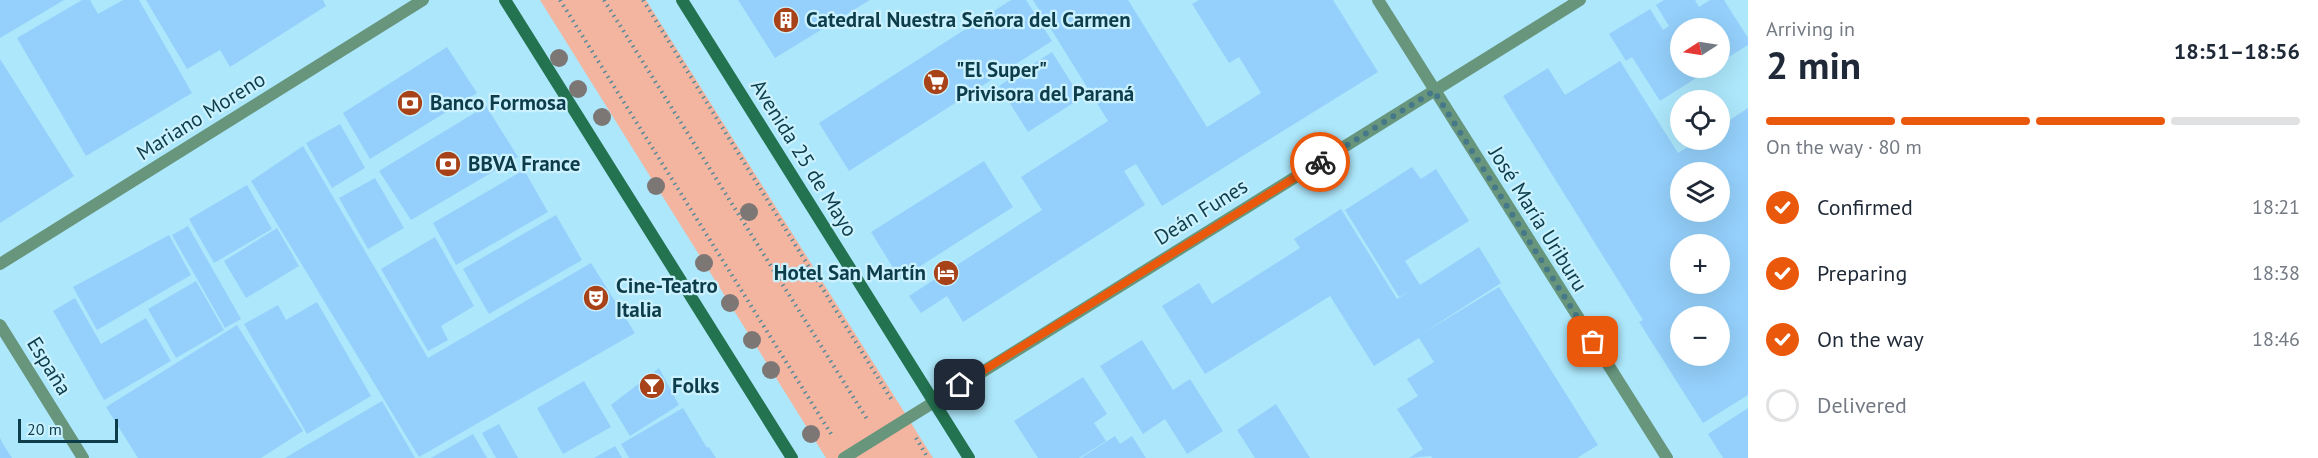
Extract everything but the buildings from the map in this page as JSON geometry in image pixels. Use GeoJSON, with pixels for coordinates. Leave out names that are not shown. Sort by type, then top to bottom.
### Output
{"type":"FeatureCollection","features":[{"type":"Feature","properties":{"kind":"main road"},"geometry":{"type":"LineString","coordinates":[[505,0],[792,458]]}},
{"type":"Feature","properties":{"kind":"main road","name":"Avenida 25 de Mayo"},"geometry":{"type":"LineString","coordinates":[[682,0],[969,458]]}},
{"type":"Feature","properties":{"kind":"street","name":"Mariano Moreno"},"geometry":{"type":"LineString","coordinates":[[0,264],[423,0]]}},
{"type":"Feature","properties":{"kind":"street","name":"José María Uriburu"},"geometry":{"type":"LineString","coordinates":[[1378,0],[1667,458]]}},
{"type":"Feature","properties":{"kind":"street","name":"Deán Funes"},"geometry":{"type":"LineString","coordinates":[[844,458],[1580,0]]}},
{"type":"Feature","properties":{"kind":"street","name":"España"},"geometry":{"type":"LineString","coordinates":[[0,325],[83,458]]}},
{"type":"Feature","properties":{"kind":"path"},"geometry":{"type":"LineString","coordinates":[[560,0],[844,458]]}},
{"type":"Feature","properties":{"kind":"path"},"geometry":{"type":"LineString","coordinates":[[604,0],[878,437]]}},
{"type":"Feature","properties":{"kind":"path"},"geometry":{"type":"LineString","coordinates":[[643,0],[928,458]]}},
{"type":"Feature","properties":{"kind":"shaded area"},"geometry":{"type":"Polygon","coordinates":[[[540,0],[646,0],[933,458],[826,458],[540,0]]]}},
{"type":"Feature","properties":{"kind":"way so far"},"geometry":{"type":"LineString","coordinates":[[1320,162],[1434,91],[1593,342]]}},
{"type":"Feature","properties":{"kind":"place","name":"Catedral Nuestra Señora del Carmen"},"geometry":{"type":"Point","coordinates":[786,20]}},
{"type":"Feature","properties":{"kind":"place","name":"\"El Super\" Privisora del Paraná"},"geometry":{"type":"Point","coordinates":[936,82]}},
{"type":"Feature","properties":{"kind":"place","name":"Banco Formosa"},"geometry":{"type":"Point","coordinates":[410,103]}},
{"type":"Feature","properties":{"kind":"place","name":"BBVA France"},"geometry":{"type":"Point","coordinates":[448,164]}},
{"type":"Feature","properties":{"kind":"place","name":"Hotel San Martín"},"geometry":{"type":"Point","coordinates":[946,273]}},
{"type":"Feature","properties":{"kind":"place","name":"Cine-Teatro Italia"},"geometry":{"type":"Point","coordinates":[596,298]}},
{"type":"Feature","properties":{"kind":"place","name":"Folks"},"geometry":{"type":"Point","coordinates":[652,386]}},
{"type":"Feature","properties":{"kind":"route"},"geometry":{"type":"LineString","coordinates":[[960,385],[1320,162]]}}]}
